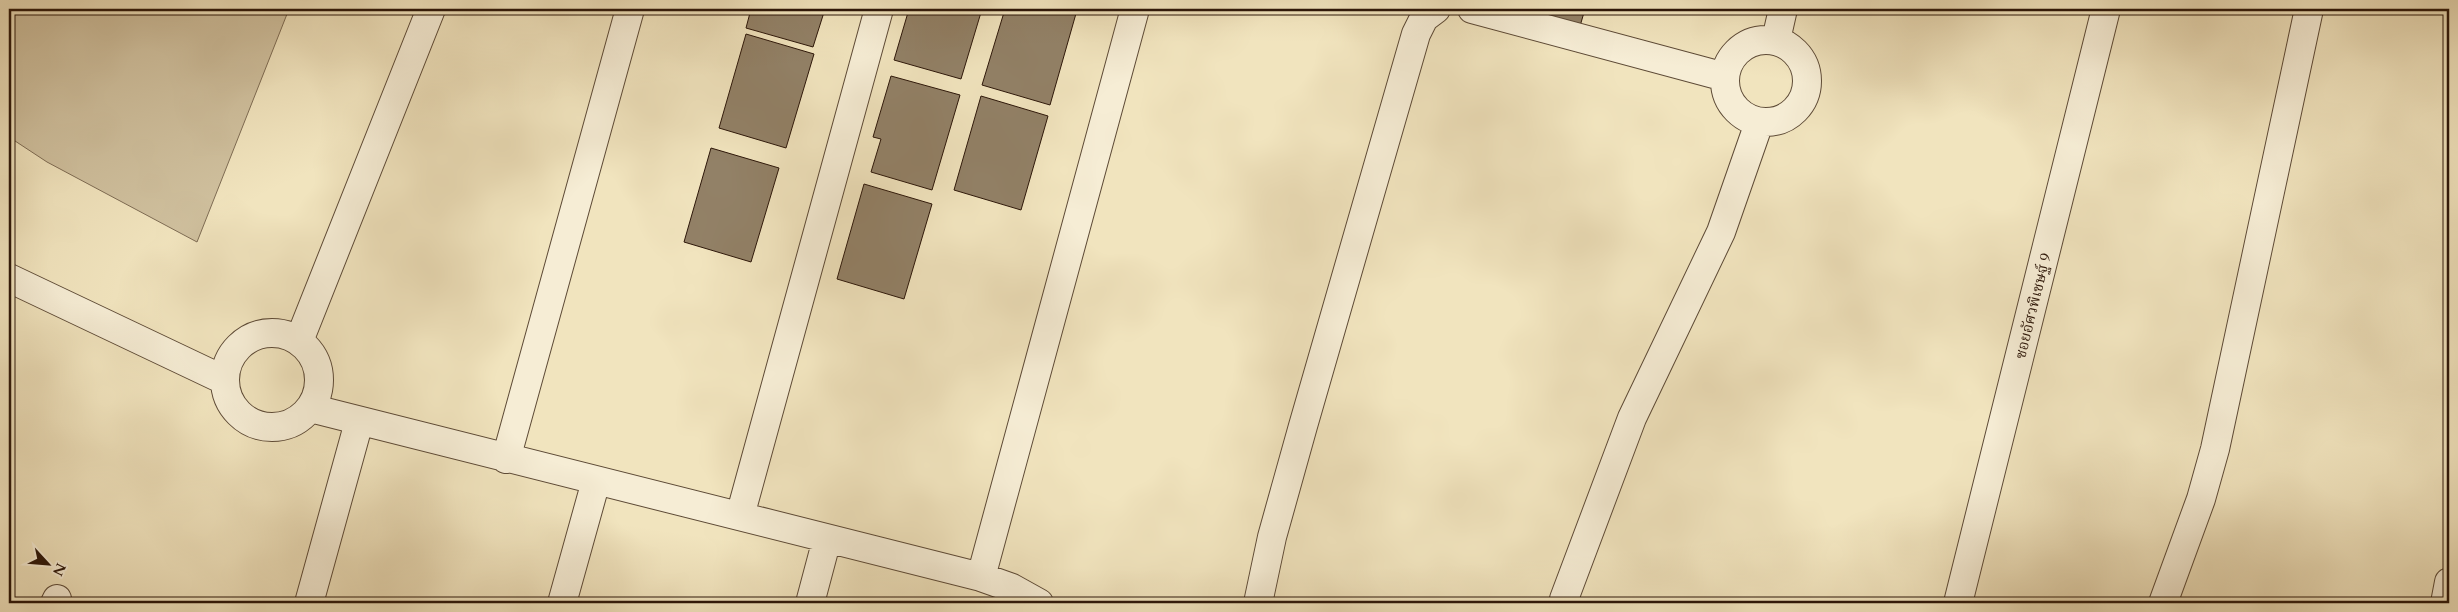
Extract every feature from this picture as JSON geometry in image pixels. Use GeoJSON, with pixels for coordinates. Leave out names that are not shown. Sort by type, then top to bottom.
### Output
{"type":"FeatureCollection","features":[{"type":"Feature","properties":{"kind":"street"},"geometry":{"type":"LineString","coordinates":[[300,341],[431,9]]}},
{"type":"Feature","properties":{"kind":"street"},"geometry":{"type":"LineString","coordinates":[[506,459],[630,9]]}},
{"type":"Feature","properties":{"kind":"street"},"geometry":{"type":"LineString","coordinates":[[740,516],[880,9]]}},
{"type":"Feature","properties":{"kind":"street"},"geometry":{"type":"LineString","coordinates":[[980,577],[1135,9]]}},
{"type":"Feature","properties":{"kind":"street"},"geometry":{"type":"LineString","coordinates":[[1258,603],[1272,537],[1295,454],[1416,34],[1424,18],[1436,9]]}},
{"type":"Feature","properties":{"kind":"street"},"geometry":{"type":"LineString","coordinates":[[1472,9],[1725,77]]}},
{"type":"Feature","properties":{"kind":"street"},"geometry":{"type":"LineString","coordinates":[[1776,40],[1783,9]]}},
{"type":"Feature","properties":{"kind":"street","name":"ซอยอัศวพิเชษฐ์ 9"},"geometry":{"type":"LineString","coordinates":[[1958,603],[2106,9]]}},
{"type":"Feature","properties":{"kind":"street"},"geometry":{"type":"LineString","coordinates":[[2163,603],[2201,499],[2215,449],[2309,9]]}},
{"type":"Feature","properties":{"kind":"street"},"geometry":{"type":"LineString","coordinates":[[1758,40],[1776,40],[1792,48],[1804,62],[1808,80],[1804,98],[1794,113],[1778,122],[1760,123],[1744,117],[1733,107],[1726,93],[1725,77],[1730,60],[1742,47],[1758,40]]}},
{"type":"Feature","properties":{"kind":"street"},"geometry":{"type":"LineString","coordinates":[[1564,599],[1632,418],[1721,232],[1760,123]]}},
{"type":"Feature","properties":{"kind":"street"},"geometry":{"type":"LineString","coordinates":[[9,278],[224,380]]}},
{"type":"Feature","properties":{"kind":"street"},"geometry":{"type":"LineString","coordinates":[[272,332],[286,334],[300,341],[310,352],[316,365],[319,379],[317,394],[310,408],[299,418],[286,425],[272,427],[257,425],[244,418],[233,408],[226,394],[224,380],[227,365],[234,351],[244,341],[257,334],[272,332]]}},
{"type":"Feature","properties":{"kind":"street"},"geometry":{"type":"LineString","coordinates":[[310,408],[359,422],[980,577],[1012,588],[1039,603]]}},
{"type":"Feature","properties":{"kind":"street"},"geometry":{"type":"LineString","coordinates":[[308,603],[359,422]]}},
{"type":"Feature","properties":{"kind":"street"},"geometry":{"type":"LineString","coordinates":[[562,603],[596,481]]}},
{"type":"Feature","properties":{"kind":"street"},"geometry":{"type":"LineString","coordinates":[[810,603],[827,540]]}},
{"type":"Feature","properties":{"kind":"street"},"geometry":{"type":"LineString","coordinates":[[2445,603],[2449,582]]}},
{"type":"Feature","properties":{"kind":"shaded area"},"geometry":{"type":"Polygon","coordinates":[[[9,9],[289,9],[197,242],[47,162],[9,137],[9,9]]]}},
{"type":"Feature","properties":{"kind":"building"},"geometry":{"type":"Polygon","coordinates":[[[751,9],[825,9],[813,47],[746,28],[751,9]]]}},
{"type":"Feature","properties":{"kind":"building"},"geometry":{"type":"Polygon","coordinates":[[[909,9],[982,9],[961,79],[894,60],[909,9]]]}},
{"type":"Feature","properties":{"kind":"building"},"geometry":{"type":"Polygon","coordinates":[[[1005,9],[1077,10],[1050,105],[982,85],[1005,9]]]}},
{"type":"Feature","properties":{"kind":"building"},"geometry":{"type":"Polygon","coordinates":[[[1512,9],[1585,9],[1578,33],[1512,9]]]}},
{"type":"Feature","properties":{"kind":"building"},"geometry":{"type":"Polygon","coordinates":[[[746,34],[814,54],[786,148],[719,128],[746,34]]]}},
{"type":"Feature","properties":{"kind":"building"},"geometry":{"type":"Polygon","coordinates":[[[891,76],[960,95],[932,190],[871,172],[881,139],[873,137],[891,76]]]}},
{"type":"Feature","properties":{"kind":"building"},"geometry":{"type":"Polygon","coordinates":[[[981,96],[1048,116],[1021,210],[954,190],[981,96]]]}},
{"type":"Feature","properties":{"kind":"building"},"geometry":{"type":"Polygon","coordinates":[[[711,148],[779,168],[751,262],[684,242],[711,148]]]}},
{"type":"Feature","properties":{"kind":"building"},"geometry":{"type":"Polygon","coordinates":[[[864,184],[932,204],[904,299],[837,279],[864,184]]]}}]}
